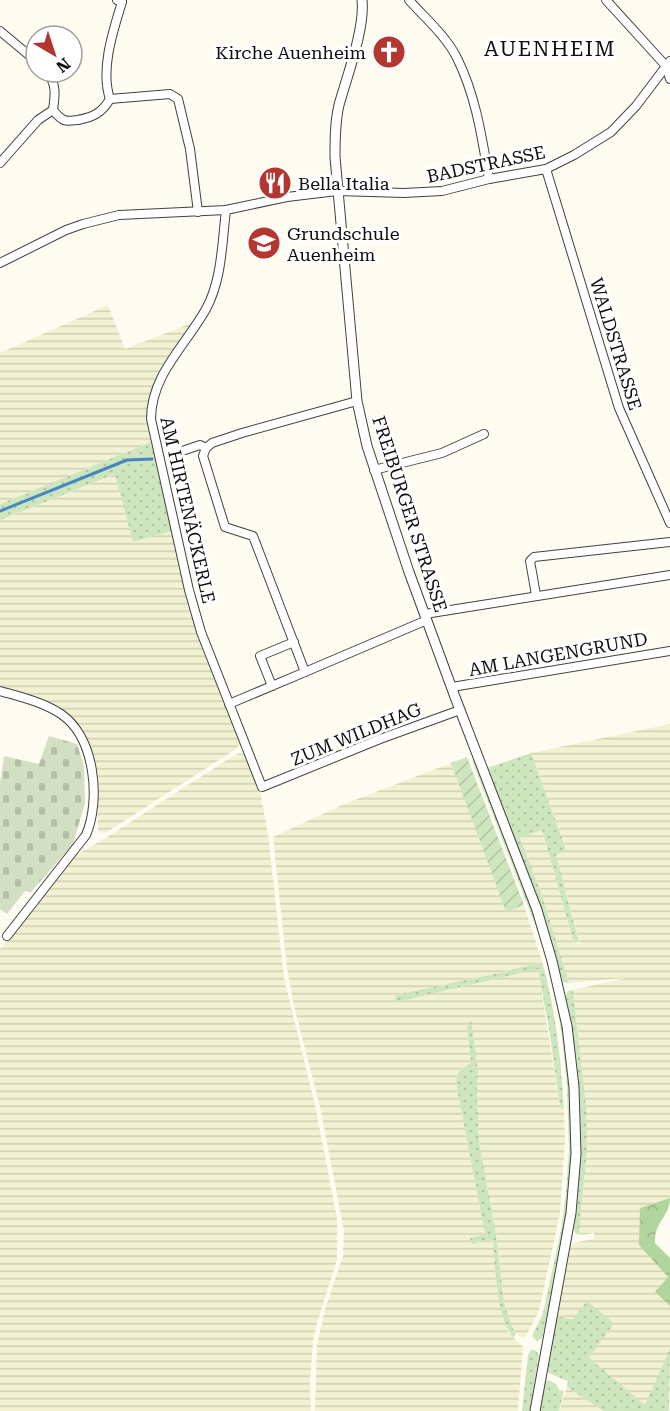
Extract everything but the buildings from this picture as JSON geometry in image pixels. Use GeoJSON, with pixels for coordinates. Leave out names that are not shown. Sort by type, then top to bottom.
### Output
{"type":"FeatureCollection","features":[{"type":"Feature","properties":{"kind":"street"},"geometry":{"type":"LineString","coordinates":[[110,99],[106,89],[107,70],[121,0]]}},
{"type":"Feature","properties":{"kind":"street","name":"FREIBURGER STRASSE"},"geometry":{"type":"LineString","coordinates":[[362,0],[360,25],[335,126],[335,157],[357,401],[375,470],[426,617],[537,909],[567,1026],[574,1087],[576,1154],[571,1213],[535,1411]]}},
{"type":"Feature","properties":{"kind":"street"},"geometry":{"type":"LineString","coordinates":[[409,0],[436,29],[456,57],[478,115],[489,179]]}},
{"type":"Feature","properties":{"kind":"street"},"geometry":{"type":"LineString","coordinates":[[606,0],[668,64],[670,79]]}},
{"type":"Feature","properties":{"kind":"street"},"geometry":{"type":"LineString","coordinates":[[0,31],[24,51]]}},
{"type":"Feature","properties":{"kind":"street","name":"BADSTRASSE"},"geometry":{"type":"LineString","coordinates":[[0,263],[83,224],[119,215],[226,210],[286,196],[338,191],[419,193],[442,191],[489,179],[546,169],[574,155],[610,132],[636,106],[668,64]]}},
{"type":"Feature","properties":{"kind":"street"},"geometry":{"type":"LineString","coordinates":[[0,163],[38,120],[53,110],[56,90],[54,84]]}},
{"type":"Feature","properties":{"kind":"street"},"geometry":{"type":"LineString","coordinates":[[53,110],[67,121],[92,117],[100,112],[110,99],[170,93],[178,99],[189,149],[198,212]]}},
{"type":"Feature","properties":{"kind":"street","name":"WALDSTRASSE"},"geometry":{"type":"LineString","coordinates":[[546,169],[619,408],[670,523]]}},
{"type":"Feature","properties":{"kind":"street","name":"AM HIRTENÄCKERLE"},"geometry":{"type":"LineString","coordinates":[[226,210],[217,283],[206,309],[167,365],[151,403],[151,419],[189,590],[201,632],[262,787]]}},
{"type":"Feature","properties":{"kind":"street"},"geometry":{"type":"LineString","coordinates":[[305,672],[253,536],[225,527],[203,456],[206,448],[212,442],[357,401]]}},
{"type":"Feature","properties":{"kind":"street"},"geometry":{"type":"LineString","coordinates":[[375,470],[442,453],[484,434]]}},
{"type":"Feature","properties":{"kind":"street"},"geometry":{"type":"LineString","coordinates":[[185,450],[200,445],[206,448]]}},
{"type":"Feature","properties":{"kind":"street"},"geometry":{"type":"LineString","coordinates":[[536,595],[530,561],[534,557],[670,542]]}},
{"type":"Feature","properties":{"kind":"street"},"geometry":{"type":"LineString","coordinates":[[229,704],[426,617],[536,595],[670,575]]}},
{"type":"Feature","properties":{"kind":"street"},"geometry":{"type":"LineString","coordinates":[[272,686],[260,656],[294,642]]}},
{"type":"Feature","properties":{"kind":"street","name":"AM LANGENGRUND"},"geometry":{"type":"LineString","coordinates":[[452,687],[670,651]]}},
{"type":"Feature","properties":{"kind":"street"},"geometry":{"type":"LineString","coordinates":[[0,691],[45,706],[61,714],[83,743],[91,766],[94,787],[91,823],[86,835],[7,936]]}},
{"type":"Feature","properties":{"kind":"street","name":"ZUM WILDHAG"},"geometry":{"type":"LineString","coordinates":[[262,787],[380,739],[460,710]]}},
{"type":"Feature","properties":{"kind":"green space"},"geometry":{"type":"Polygon","coordinates":[[[108,305],[125,349],[192,323],[165,362],[150,398],[148,417],[151,442],[0,504],[0,353],[108,305]]]}},
{"type":"Feature","properties":{"kind":"green space"},"geometry":{"type":"Polygon","coordinates":[[[151,442],[172,531],[133,542],[115,474],[0,520],[0,504],[151,442]]]}},
{"type":"Feature","properties":{"kind":"green space"},"geometry":{"type":"Polygon","coordinates":[[[116,474],[133,542],[172,531],[187,599],[241,743],[236,749],[107,832],[102,833],[98,830],[96,771],[88,743],[81,730],[63,712],[51,704],[0,687],[0,520],[116,474]]]}},
{"type":"Feature","properties":{"kind":"green space"},"geometry":{"type":"Polygon","coordinates":[[[670,724],[670,1198],[640,1208],[668,1278],[655,1292],[670,1306],[670,1348],[645,1406],[589,1358],[613,1323],[557,1316],[571,1245],[594,1239],[594,1233],[583,1235],[579,1231],[587,1151],[581,1060],[573,990],[625,978],[569,983],[542,895],[520,838],[542,830],[574,943],[580,944],[556,855],[566,848],[531,753],[670,724]]]}},
{"type":"Feature","properties":{"kind":"green space"},"geometry":{"type":"Polygon","coordinates":[[[49,736],[77,744],[84,766],[85,803],[73,844],[31,892],[25,891],[7,914],[0,909],[0,784],[4,756],[39,764],[49,736]]]}},
{"type":"Feature","properties":{"kind":"green space"},"geometry":{"type":"Polygon","coordinates":[[[240,753],[250,759],[260,791],[268,834],[284,978],[315,1105],[337,1218],[337,1260],[313,1342],[310,1381],[311,1411],[0,1411],[0,949],[76,855],[240,753]]]}},
{"type":"Feature","properties":{"kind":"green space"},"geometry":{"type":"Polygon","coordinates":[[[531,753],[566,849],[556,855],[579,942],[574,943],[542,830],[520,838],[542,895],[569,983],[563,982],[537,895],[487,768],[531,753]]]}},
{"type":"Feature","properties":{"kind":"green space"},"geometry":{"type":"Polygon","coordinates":[[[467,757],[524,905],[506,912],[451,763],[467,757]]]}},
{"type":"Feature","properties":{"kind":"green space"},"geometry":{"type":"Polygon","coordinates":[[[472,760],[475,761],[531,906],[547,956],[472,760]]]}},
{"type":"Feature","properties":{"kind":"green space"},"geometry":{"type":"Polygon","coordinates":[[[451,763],[506,911],[524,905],[542,962],[395,995],[463,986],[538,968],[560,1107],[564,1110],[565,1141],[560,1212],[543,1293],[538,1313],[523,1338],[512,1328],[504,1302],[496,1235],[479,1141],[478,1071],[467,1027],[471,1063],[458,1073],[456,1083],[485,1234],[471,1238],[489,1239],[493,1242],[500,1302],[508,1332],[523,1347],[518,1411],[315,1411],[317,1345],[325,1309],[343,1256],[344,1231],[320,1107],[294,1006],[287,968],[273,837],[342,805],[451,763]]]}},
{"type":"Feature","properties":{"kind":"green space"},"geometry":{"type":"Polygon","coordinates":[[[542,962],[557,1035],[564,1110],[560,1107],[538,969],[396,1002],[395,995],[542,962]]]}},
{"type":"Feature","properties":{"kind":"green space"},"geometry":{"type":"Polygon","coordinates":[[[551,972],[558,1003],[567,1066],[571,1162],[569,1194],[560,1254],[542,1338],[537,1341],[532,1336],[543,1313],[561,1230],[569,1149],[567,1086],[562,1036],[551,972]]]}},
{"type":"Feature","properties":{"kind":"green space"},"geometry":{"type":"Polygon","coordinates":[[[573,990],[586,1106],[587,1151],[579,1231],[583,1235],[576,1234],[574,1230],[581,1148],[577,1061],[566,995],[568,991],[573,990]]]}},
{"type":"Feature","properties":{"kind":"green space"},"geometry":{"type":"Polygon","coordinates":[[[471,1020],[478,1071],[479,1141],[496,1235],[504,1302],[516,1334],[513,1338],[507,1328],[500,1305],[493,1242],[489,1239],[472,1244],[470,1238],[485,1234],[456,1083],[458,1073],[471,1062],[467,1027],[471,1020]]]}},
{"type":"Feature","properties":{"kind":"green space"},"geometry":{"type":"Polygon","coordinates":[[[670,1198],[668,1210],[657,1229],[655,1243],[670,1258],[670,1306],[655,1292],[668,1277],[639,1245],[640,1208],[670,1198]]]}},
{"type":"Feature","properties":{"kind":"green space"},"geometry":{"type":"Polygon","coordinates":[[[587,1301],[614,1323],[589,1358],[645,1405],[670,1348],[669,1411],[603,1411],[567,1387],[568,1381],[546,1372],[557,1316],[573,1319],[587,1301]]]}},
{"type":"Feature","properties":{"kind":"green space"},"geometry":{"type":"Polygon","coordinates":[[[531,1350],[535,1350],[539,1355],[530,1411],[522,1411],[528,1355],[531,1350]]]}},
{"type":"Feature","properties":{"kind":"green space"},"geometry":{"type":"Polygon","coordinates":[[[549,1380],[557,1385],[559,1390],[564,1391],[559,1411],[540,1411],[544,1382],[549,1380]]]}},
{"type":"Feature","properties":{"kind":"green space"},"geometry":{"type":"Polygon","coordinates":[[[567,1387],[603,1411],[559,1411],[567,1387]]]}},
{"type":"Feature","properties":{"kind":"waterway"},"geometry":{"type":"LineString","coordinates":[[0,511],[127,460],[152,459]]}},
{"type":"Feature","properties":{"kind":"place","name":"Kirche Auenheim"},"geometry":{"type":"Point","coordinates":[389,52]}},
{"type":"Feature","properties":{"kind":"place","name":"Bella Italia"},"geometry":{"type":"Point","coordinates":[275,183]}},
{"type":"Feature","properties":{"kind":"place","name":"Grundschule Auenheim"},"geometry":{"type":"Point","coordinates":[264,243]}},
{"type":"Feature","properties":{"kind":"district","name":"AUENHEIM"},"geometry":{"type":"Point","coordinates":[550,49]}}]}
